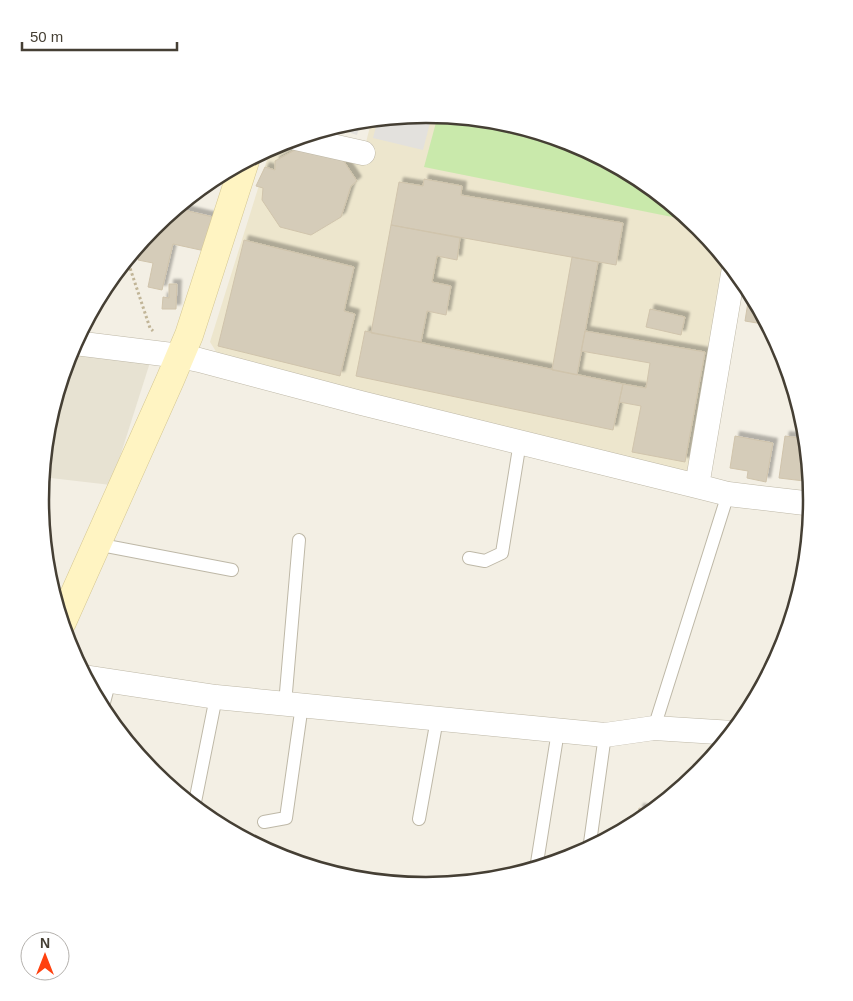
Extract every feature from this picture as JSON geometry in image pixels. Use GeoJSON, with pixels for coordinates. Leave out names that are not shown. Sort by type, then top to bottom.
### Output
{"type":"FeatureCollection","features":[{"type":"Feature","properties":{"kind":"street"},"geometry":{"type":"LineString","coordinates":[[311,141],[363,153]]}},
{"type":"Feature","properties":{"kind":"street"},"geometry":{"type":"LineString","coordinates":[[65,608],[96,544],[189,335],[242,171]]}},
{"type":"Feature","properties":{"kind":"street"},"geometry":{"type":"LineString","coordinates":[[697,486],[732,279]]}},
{"type":"Feature","properties":{"kind":"street"},"geometry":{"type":"LineString","coordinates":[[83,344],[199,360],[361,403],[728,494],[804,503]]}},
{"type":"Feature","properties":{"kind":"street"},"geometry":{"type":"LineString","coordinates":[[93,677],[216,697],[558,731],[605,735],[654,728],[724,732]]}},
{"type":"Feature","properties":{"kind":"lane"},"geometry":{"type":"LineString","coordinates":[[470,558],[485,560],[502,553],[520,442]]}},
{"type":"Feature","properties":{"kind":"lane"},"geometry":{"type":"LineString","coordinates":[[654,728],[728,494]]}},
{"type":"Feature","properties":{"kind":"lane"},"geometry":{"type":"LineString","coordinates":[[264,822],[286,818],[293,704],[299,540]]}},
{"type":"Feature","properties":{"kind":"lane"},"geometry":{"type":"LineString","coordinates":[[96,544],[232,570]]}},
{"type":"Feature","properties":{"kind":"lane"},"geometry":{"type":"LineString","coordinates":[[105,699],[110,680]]}},
{"type":"Feature","properties":{"kind":"lane"},"geometry":{"type":"LineString","coordinates":[[196,799],[216,697]]}},
{"type":"Feature","properties":{"kind":"lane"},"geometry":{"type":"LineString","coordinates":[[419,819],[437,719]]}},
{"type":"Feature","properties":{"kind":"lane"},"geometry":{"type":"LineString","coordinates":[[537,861],[558,731]]}},
{"type":"Feature","properties":{"kind":"lane"},"geometry":{"type":"LineString","coordinates":[[590,841],[605,735]]}},
{"type":"Feature","properties":{"kind":"path"},"geometry":{"type":"LineString","coordinates":[[130,267],[150,328],[166,346],[180,356]]}},
{"type":"Feature","properties":{"kind":"shaded area"},"geometry":{"type":"Polygon","coordinates":[[[426,123],[476,126],[524,136],[571,152],[615,173],[676,216],[694,233],[727,273],[691,477],[217,353],[210,342],[267,158],[305,143],[330,136],[365,146],[370,127],[402,124],[426,123]]]}},
{"type":"Feature","properties":{"kind":"shaded area"},"geometry":{"type":"Polygon","coordinates":[[[430,123],[423,150],[373,138],[376,126],[430,123]]]}},
{"type":"Feature","properties":{"kind":"shaded area"},"geometry":{"type":"Polygon","coordinates":[[[359,129],[357,135],[346,132],[359,129]]]}},
{"type":"Feature","properties":{"kind":"shaded area"},"geometry":{"type":"Polygon","coordinates":[[[80,352],[153,353],[111,485],[50,478],[56,427],[69,379],[80,352]]]}},
{"type":"Feature","properties":{"kind":"green space"},"geometry":{"type":"Polygon","coordinates":[[[436,123],[476,126],[500,130],[548,143],[594,162],[636,186],[678,218],[424,167],[436,123]]]}},
{"type":"Feature","properties":{"kind":"building"},"geometry":{"type":"Polygon","coordinates":[[[304,145],[339,154],[357,181],[351,186],[341,217],[311,235],[280,227],[262,200],[263,188],[256,186],[265,167],[275,170],[275,161],[304,145]]]}},
{"type":"Feature","properties":{"kind":"building"},"geometry":{"type":"Polygon","coordinates":[[[424,179],[462,186],[461,195],[623,223],[616,265],[391,225],[399,182],[423,186],[424,179]]]}},
{"type":"Feature","properties":{"kind":"building"},"geometry":{"type":"Polygon","coordinates":[[[185,210],[213,217],[205,251],[173,244],[162,290],[148,287],[153,263],[138,260],[142,251],[185,210]]]}},
{"type":"Feature","properties":{"kind":"building"},"geometry":{"type":"Polygon","coordinates":[[[391,225],[460,238],[457,260],[437,256],[432,282],[451,286],[446,315],[427,311],[421,342],[371,333],[391,225]]]}},
{"type":"Feature","properties":{"kind":"building"},"geometry":{"type":"Polygon","coordinates":[[[244,240],[354,267],[344,311],[355,314],[340,376],[218,346],[244,240]]]}},
{"type":"Feature","properties":{"kind":"building"},"geometry":{"type":"Polygon","coordinates":[[[572,257],[598,262],[577,375],[552,370],[572,257]]]}},
{"type":"Feature","properties":{"kind":"building"},"geometry":{"type":"Polygon","coordinates":[[[169,284],[177,284],[176,309],[162,309],[163,297],[169,298],[169,284]]]}},
{"type":"Feature","properties":{"kind":"building"},"geometry":{"type":"Polygon","coordinates":[[[748,302],[760,324],[745,321],[748,302]]]}},
{"type":"Feature","properties":{"kind":"building"},"geometry":{"type":"Polygon","coordinates":[[[650,309],[685,317],[681,335],[646,327],[650,309]]]}},
{"type":"Feature","properties":{"kind":"building"},"geometry":{"type":"Polygon","coordinates":[[[365,331],[623,384],[613,430],[356,376],[365,331]]]}},
{"type":"Feature","properties":{"kind":"building"},"geometry":{"type":"Polygon","coordinates":[[[585,331],[705,352],[685,462],[632,452],[641,406],[619,402],[623,384],[646,388],[650,363],[581,351],[585,331]]]}},
{"type":"Feature","properties":{"kind":"building"},"geometry":{"type":"Polygon","coordinates":[[[735,436],[773,443],[766,482],[747,478],[748,471],[730,468],[735,436]]]}},
{"type":"Feature","properties":{"kind":"building"},"geometry":{"type":"Polygon","coordinates":[[[785,436],[799,438],[803,481],[779,478],[785,436]]]}}]}
